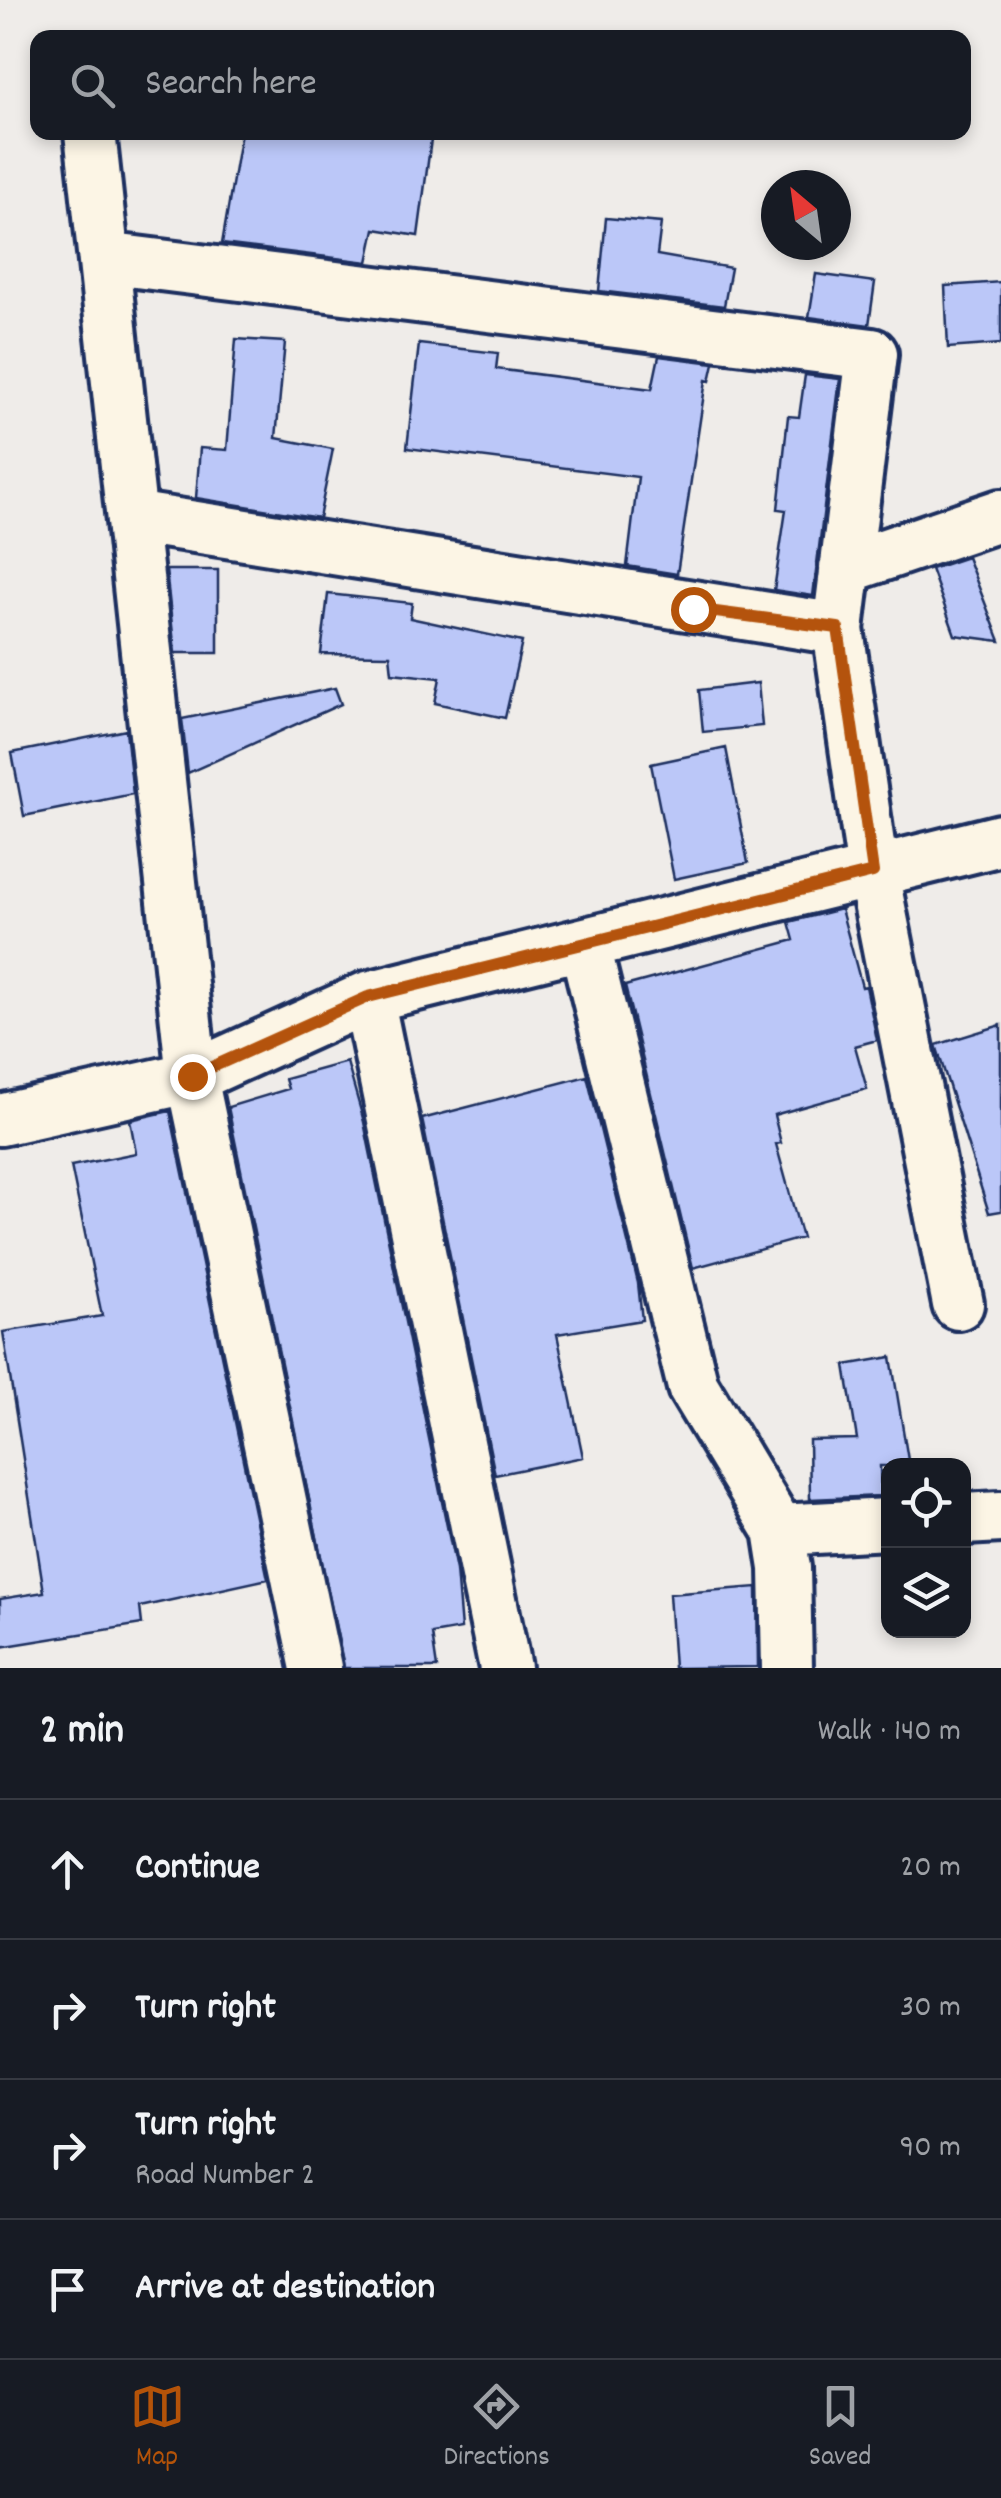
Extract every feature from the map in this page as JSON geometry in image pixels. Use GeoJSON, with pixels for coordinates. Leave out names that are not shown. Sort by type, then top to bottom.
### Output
{"type":"FeatureCollection","features":[{"type":"Feature","properties":{"kind":"street"},"geometry":{"type":"LineString","coordinates":[[91,140],[192,1076],[316,1668]]}},
{"type":"Feature","properties":{"kind":"street"},"geometry":{"type":"LineString","coordinates":[[104,258],[872,354],[838,628],[873,872],[958,1304]]}},
{"type":"Feature","properties":{"kind":"street"},"geometry":{"type":"LineString","coordinates":[[845,568],[1001,516]]}},
{"type":"Feature","properties":{"kind":"street"},"geometry":{"type":"LineString","coordinates":[[132,517],[838,628]]}},
{"type":"Feature","properties":{"kind":"street"},"geometry":{"type":"LineString","coordinates":[[0,1120],[192,1076],[368,997],[1001,840]]}},
{"type":"Feature","properties":{"kind":"street"},"geometry":{"type":"LineString","coordinates":[[585,946],[693,1386],[779,1530],[785,1568],[787,1668]]}},
{"type":"Feature","properties":{"kind":"street"},"geometry":{"type":"LineString","coordinates":[[368,997],[505,1668]]}},
{"type":"Feature","properties":{"kind":"street"},"geometry":{"type":"LineString","coordinates":[[971,1519],[1001,1517]]}},
{"type":"Feature","properties":{"kind":"street"},"geometry":{"type":"LineString","coordinates":[[779,1530],[881,1524]]}},
{"type":"Feature","properties":{"kind":"building"},"geometry":{"type":"Polygon","coordinates":[[[240,140],[431,140],[418,236],[375,229],[368,262],[222,244],[240,140]]]}},
{"type":"Feature","properties":{"kind":"building"},"geometry":{"type":"Polygon","coordinates":[[[606,218],[661,223],[657,255],[731,268],[724,306],[599,291],[606,218]]]}},
{"type":"Feature","properties":{"kind":"building"},"geometry":{"type":"Polygon","coordinates":[[[816,274],[875,282],[869,325],[809,317],[816,274]]]}},
{"type":"Feature","properties":{"kind":"building"},"geometry":{"type":"Polygon","coordinates":[[[1001,282],[1001,344],[948,348],[945,286],[1001,282]]]}},
{"type":"Feature","properties":{"kind":"building"},"geometry":{"type":"Polygon","coordinates":[[[236,339],[285,342],[276,438],[333,449],[319,518],[196,498],[200,448],[227,450],[236,339]]]}},
{"type":"Feature","properties":{"kind":"building"},"geometry":{"type":"Polygon","coordinates":[[[419,344],[498,353],[496,369],[652,389],[659,356],[714,363],[710,381],[706,380],[677,574],[627,566],[638,477],[407,448],[419,344]]]}},
{"type":"Feature","properties":{"kind":"building"},"geometry":{"type":"Polygon","coordinates":[[[805,375],[840,379],[813,596],[774,590],[786,510],[778,509],[788,416],[799,417],[805,375]]]}},
{"type":"Feature","properties":{"kind":"building"},"geometry":{"type":"Polygon","coordinates":[[[967,557],[1000,641],[955,635],[931,569],[967,557]]]}},
{"type":"Feature","properties":{"kind":"building"},"geometry":{"type":"Polygon","coordinates":[[[166,570],[218,570],[218,653],[175,653],[166,570]]]}},
{"type":"Feature","properties":{"kind":"building"},"geometry":{"type":"Polygon","coordinates":[[[328,594],[412,603],[410,618],[522,642],[505,718],[435,703],[440,678],[392,673],[390,655],[321,654],[328,594]]]}},
{"type":"Feature","properties":{"kind":"building"},"geometry":{"type":"Polygon","coordinates":[[[758,683],[762,726],[703,732],[699,690],[758,683]]]}},
{"type":"Feature","properties":{"kind":"building"},"geometry":{"type":"Polygon","coordinates":[[[335,688],[341,704],[188,773],[182,719],[335,688]]]}},
{"type":"Feature","properties":{"kind":"building"},"geometry":{"type":"Polygon","coordinates":[[[126,730],[133,794],[24,816],[12,753],[126,730]]]}},
{"type":"Feature","properties":{"kind":"building"},"geometry":{"type":"Polygon","coordinates":[[[726,748],[748,863],[674,879],[651,764],[726,748]]]}},
{"type":"Feature","properties":{"kind":"building"},"geometry":{"type":"Polygon","coordinates":[[[841,909],[862,987],[866,986],[877,1040],[855,1046],[867,1089],[774,1115],[781,1143],[776,1144],[802,1238],[693,1268],[625,986],[794,940],[789,922],[841,909]]]}},
{"type":"Feature","properties":{"kind":"building"},"geometry":{"type":"Polygon","coordinates":[[[1001,1025],[1001,1211],[989,1213],[936,1045],[1001,1025]]]}},
{"type":"Feature","properties":{"kind":"building"},"geometry":{"type":"Polygon","coordinates":[[[347,1062],[364,1122],[456,1570],[461,1629],[432,1634],[437,1668],[344,1668],[228,1107],[288,1089],[285,1079],[347,1062]]]}},
{"type":"Feature","properties":{"kind":"building"},"geometry":{"type":"Polygon","coordinates":[[[587,1076],[638,1283],[642,1320],[557,1334],[583,1457],[495,1475],[422,1119],[587,1076]]]}},
{"type":"Feature","properties":{"kind":"building"},"geometry":{"type":"Polygon","coordinates":[[[170,1111],[268,1579],[140,1607],[142,1624],[0,1647],[0,1599],[44,1592],[3,1332],[102,1316],[71,1166],[136,1153],[130,1120],[170,1111]]]}},
{"type":"Feature","properties":{"kind":"building"},"geometry":{"type":"Polygon","coordinates":[[[891,1357],[908,1458],[881,1458],[881,1496],[810,1499],[809,1440],[857,1439],[845,1365],[891,1357]]]}},
{"type":"Feature","properties":{"kind":"building"},"geometry":{"type":"Polygon","coordinates":[[[757,1587],[758,1667],[674,1668],[669,1594],[757,1587]]]}},
{"type":"Feature","properties":{"kind":"route"},"geometry":{"type":"LineString","coordinates":[[192,1076],[368,997],[873,872],[838,628],[693,609]]}}]}
